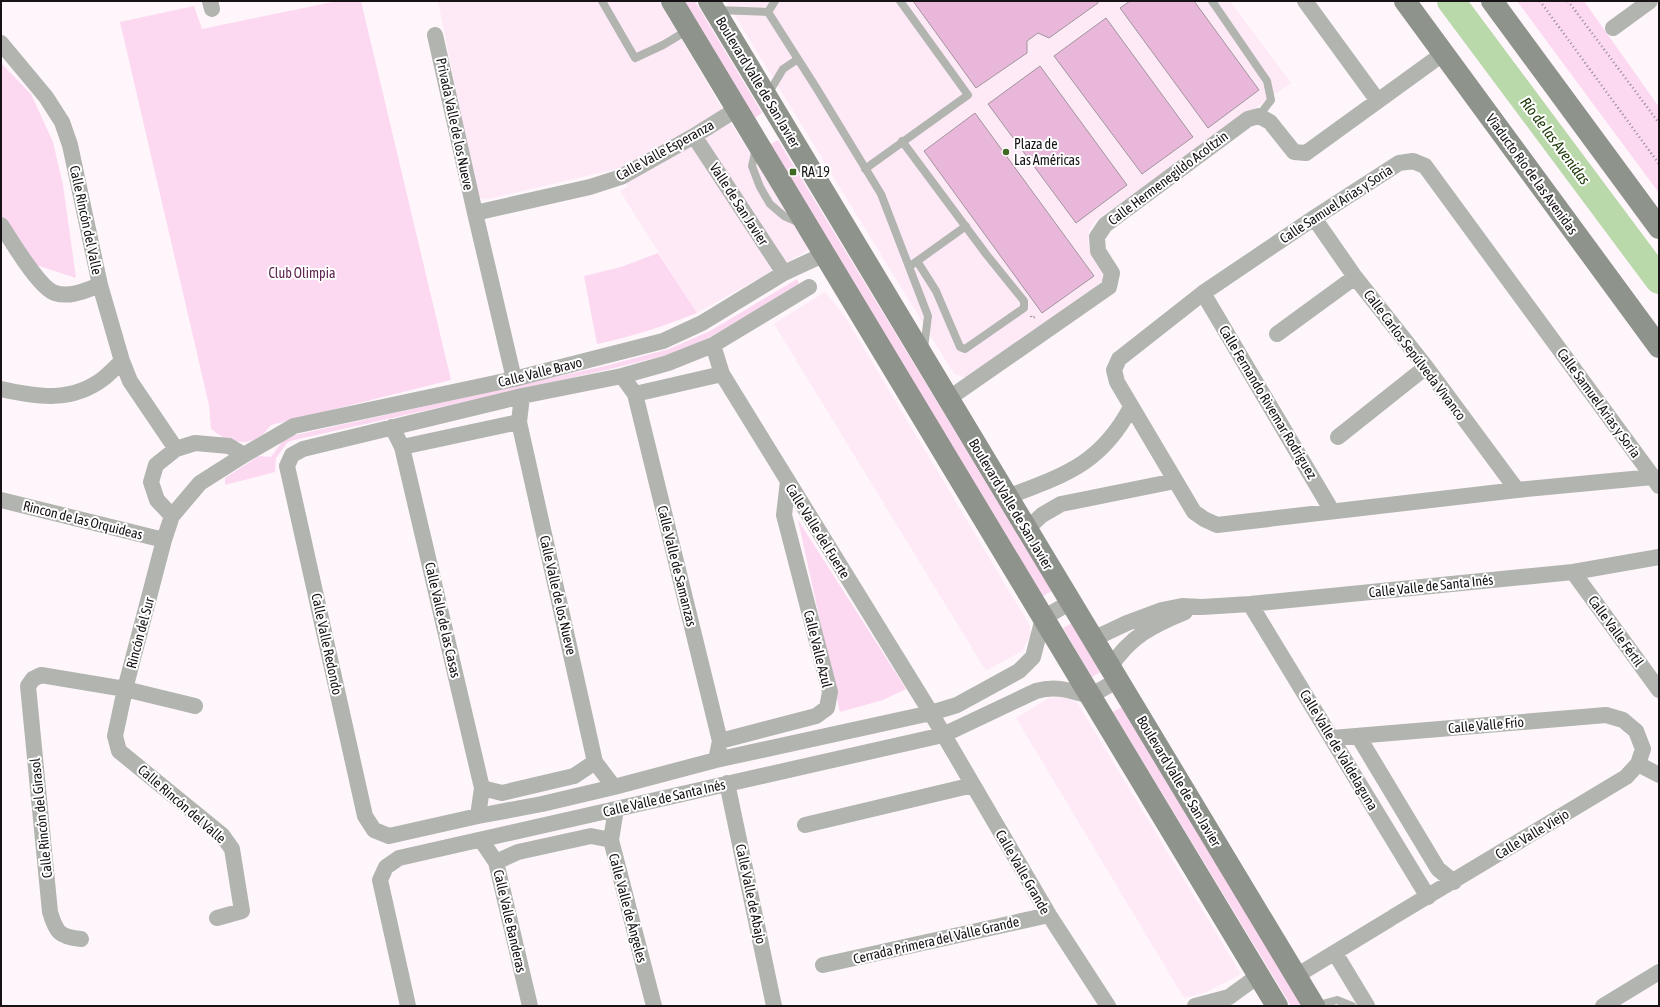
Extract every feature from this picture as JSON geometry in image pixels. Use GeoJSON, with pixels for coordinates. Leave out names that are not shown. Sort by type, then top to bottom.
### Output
{"type":"FeatureCollection","features":[{"type":"Feature","properties":{"kind":"main road"},"geometry":{"type":"LineString","coordinates":[[672,1],[1277,1006]]}},
{"type":"Feature","properties":{"kind":"main road","name":"Viaducto Río de las Avenidas"},"geometry":{"type":"LineString","coordinates":[[1405,1],[1659,347]]}},
{"type":"Feature","properties":{"kind":"main road"},"geometry":{"type":"LineString","coordinates":[[1492,1],[1659,228]]}},
{"type":"Feature","properties":{"kind":"main road","name":"Boulevard Valle de San Javier"},"geometry":{"type":"LineString","coordinates":[[712,6],[1314,1006]]}},
{"type":"Feature","properties":{"kind":"main road"},"geometry":{"type":"LineString","coordinates":[[755,138],[780,120]]}},
{"type":"Feature","properties":{"kind":"street"},"geometry":{"type":"LineString","coordinates":[[1305,1],[1378,101]]}},
{"type":"Feature","properties":{"kind":"street"},"geometry":{"type":"LineString","coordinates":[[1613,28],[1650,1]]}},
{"type":"Feature","properties":{"kind":"street","name":"Privada Valle de los Nueve"},"geometry":{"type":"LineString","coordinates":[[435,35],[475,213]]}},
{"type":"Feature","properties":{"kind":"street","name":"Calle Rincón del Valle"},"geometry":{"type":"LineString","coordinates":[[1,43],[46,97],[62,122],[70,146],[100,285],[75,294],[54,293],[38,280],[1,225]]}},
{"type":"Feature","properties":{"kind":"street"},"geometry":{"type":"LineString","coordinates":[[1259,116],[1270,122],[1294,152],[1306,153],[1444,53]]}},
{"type":"Feature","properties":{"kind":"street","name":"Calle Valle Esperanza"},"geometry":{"type":"LineString","coordinates":[[475,213],[590,188],[621,176],[694,136],[737,109]]}},
{"type":"Feature","properties":{"kind":"street","name":"Calle Hermenegildo Acoltzin"},"geometry":{"type":"LineString","coordinates":[[948,399],[1109,287],[1112,273],[1098,251],[1097,237],[1105,226],[1248,119],[1259,116]]}},
{"type":"Feature","properties":{"kind":"street","name":"Valle de San Javier"},"geometry":{"type":"LineString","coordinates":[[694,136],[784,273]]}},
{"type":"Feature","properties":{"kind":"street","name":"Calle Samuel Arias y Soria"},"geometry":{"type":"LineString","coordinates":[[1413,160],[1425,166],[1656,482],[1517,490],[1217,525],[1194,512],[1131,407],[1117,382],[1114,370],[1119,359],[1203,293],[1399,163],[1413,160]]}},
{"type":"Feature","properties":{"kind":"street"},"geometry":{"type":"LineString","coordinates":[[475,213],[514,380]]}},
{"type":"Feature","properties":{"kind":"street","name":"Calle Carlos Sepúlveda Vivanco"},"geometry":{"type":"LineString","coordinates":[[1314,218],[1355,277],[1426,367],[1517,490]]}},
{"type":"Feature","properties":{"kind":"street","name":"Calle Valle Bravo"},"geometry":{"type":"LineString","coordinates":[[200,483],[294,426],[514,380],[663,341],[702,323],[784,273],[825,254]]}},
{"type":"Feature","properties":{"kind":"street"},"geometry":{"type":"LineString","coordinates":[[1277,334],[1355,277]]}},
{"type":"Feature","properties":{"kind":"street"},"geometry":{"type":"LineString","coordinates":[[100,285],[122,361],[130,381],[176,449]]}},
{"type":"Feature","properties":{"kind":"street","name":"Calle Valle Bravo"},"geometry":{"type":"LineString","coordinates":[[292,455],[303,449],[392,427],[522,396],[622,376],[668,363],[713,345],[809,287]]}},
{"type":"Feature","properties":{"kind":"street","name":"Calle Fernando Rivemar Rodríguez"},"geometry":{"type":"LineString","coordinates":[[1203,293],[1332,511]]}},
{"type":"Feature","properties":{"kind":"street","name":"Calle Valle del Fuerte"},"geometry":{"type":"LineString","coordinates":[[713,345],[722,374],[931,713],[943,735]]}},
{"type":"Feature","properties":{"kind":"street"},"geometry":{"type":"LineString","coordinates":[[1,389],[30,396],[56,397],[81,391],[103,379],[122,361]]}},
{"type":"Feature","properties":{"kind":"street"},"geometry":{"type":"LineString","coordinates":[[1338,437],[1426,367]]}},
{"type":"Feature","properties":{"kind":"street"},"geometry":{"type":"LineString","coordinates":[[635,394],[722,374]]}},
{"type":"Feature","properties":{"kind":"street","name":"Calle Valle de Samanzas"},"geometry":{"type":"LineString","coordinates":[[622,376],[635,394],[720,741],[716,760]]}},
{"type":"Feature","properties":{"kind":"street","name":"Calle Valle de los Nueve"},"geometry":{"type":"LineString","coordinates":[[522,396],[519,422],[595,762],[614,787]]}},
{"type":"Feature","properties":{"kind":"street"},"geometry":{"type":"LineString","coordinates":[[1007,497],[1070,472],[1090,459],[1107,444],[1120,427],[1131,407]]}},
{"type":"Feature","properties":{"kind":"street"},"geometry":{"type":"LineString","coordinates":[[402,447],[519,422]]}},
{"type":"Feature","properties":{"kind":"street","name":"Calle Valle de las Casas"},"geometry":{"type":"LineString","coordinates":[[392,427],[402,447],[482,788],[478,816]]}},
{"type":"Feature","properties":{"kind":"street"},"geometry":{"type":"LineString","coordinates":[[172,516],[157,500],[151,482],[156,465],[176,449],[196,442],[229,446],[244,455]]}},
{"type":"Feature","properties":{"kind":"street","name":"Calle Valle Redondo"},"geometry":{"type":"LineString","coordinates":[[292,455],[288,466],[296,505],[365,816],[374,830]]}},
{"type":"Feature","properties":{"kind":"street","name":"Calle Valle Azul"},"geometry":{"type":"LineString","coordinates":[[720,741],[816,716],[827,708],[830,692],[784,515],[788,481]]}},
{"type":"Feature","properties":{"kind":"street"},"geometry":{"type":"LineString","coordinates":[[1027,529],[1042,515],[1061,504],[1175,481]]}},
{"type":"Feature","properties":{"kind":"street","name":"Rincón del Sur"},"geometry":{"type":"LineString","coordinates":[[119,751],[115,736],[125,690],[164,540],[172,516],[200,483]]}},
{"type":"Feature","properties":{"kind":"street","name":"Rincon de las Orquideas"},"geometry":{"type":"LineString","coordinates":[[1,500],[164,540]]}},
{"type":"Feature","properties":{"kind":"street","name":"Calle Valle de Santa Inés"},"geometry":{"type":"LineString","coordinates":[[1093,640],[1127,623],[1162,610],[1182,606],[1202,607],[1250,604],[1573,572],[1659,557]]}},
{"type":"Feature","properties":{"kind":"street","name":"Calle Valle Fértil"},"geometry":{"type":"LineString","coordinates":[[1573,572],[1659,690]]}},
{"type":"Feature","properties":{"kind":"street"},"geometry":{"type":"LineString","coordinates":[[1043,618],[1071,602]]}},
{"type":"Feature","properties":{"kind":"street","name":"Calle Valle de Valdelaguna"},"geometry":{"type":"LineString","coordinates":[[1250,604],[1428,897]]}},
{"type":"Feature","properties":{"kind":"street","name":"Calle Valle de Santa Inés"},"geometry":{"type":"LineString","coordinates":[[408,1006],[380,880],[386,867],[399,858],[943,735],[1036,690],[1058,687],[1090,696],[1114,674],[1118,656],[1126,645],[1137,636],[1166,620],[1202,607]]}},
{"type":"Feature","properties":{"kind":"street","name":"Calle Valle de Santa Inés"},"geometry":{"type":"LineString","coordinates":[[374,830],[389,836],[478,816],[542,804],[716,760],[931,713],[957,704],[1019,671],[1033,657],[1043,618]]}},
{"type":"Feature","properties":{"kind":"street","name":"Calle Rincón del Girasol"},"geometry":{"type":"LineString","coordinates":[[80,939],[67,938],[55,928],[50,912],[28,686],[33,679],[41,675],[125,690]]}},
{"type":"Feature","properties":{"kind":"street"},"geometry":{"type":"LineString","coordinates":[[125,690],[195,706]]}},
{"type":"Feature","properties":{"kind":"street","name":"Calle Valle Frío"},"geometry":{"type":"LineString","coordinates":[[1332,738],[1606,715],[1623,720],[1636,731],[1642,749],[1638,764]]}},
{"type":"Feature","properties":{"kind":"street","name":"Calle Valle Grande"},"geometry":{"type":"LineString","coordinates":[[943,735],[1049,915],[1108,1006]]}},
{"type":"Feature","properties":{"kind":"street","name":"Calle Valle de Valdelaguna"},"geometry":{"type":"LineString","coordinates":[[1358,736],[1438,869],[1454,882]]}},
{"type":"Feature","properties":{"kind":"street","name":"Calle Rincón del Valle"},"geometry":{"type":"LineString","coordinates":[[119,751],[222,835],[232,849],[242,911],[217,918]]}},
{"type":"Feature","properties":{"kind":"street"},"geometry":{"type":"LineString","coordinates":[[482,788],[502,793],[574,776],[595,762]]}},
{"type":"Feature","properties":{"kind":"street"},"geometry":{"type":"LineString","coordinates":[[1638,764],[1659,775]]}},
{"type":"Feature","properties":{"kind":"street","name":"Calle Valle Viejo"},"geometry":{"type":"LineString","coordinates":[[1296,976],[1454,882],[1626,776],[1638,764]]}},
{"type":"Feature","properties":{"kind":"street","name":"Calle Valle de Abajo"},"geometry":{"type":"LineString","coordinates":[[727,783],[774,1006]]}},
{"type":"Feature","properties":{"kind":"street"},"geometry":{"type":"LineString","coordinates":[[805,825],[973,785]]}},
{"type":"Feature","properties":{"kind":"street"},"geometry":{"type":"LineString","coordinates":[[542,804],[546,824]]}},
{"type":"Feature","properties":{"kind":"street","name":"Calle Valle de Ángeles"},"geometry":{"type":"LineString","coordinates":[[616,809],[611,840],[654,1006]]}},
{"type":"Feature","properties":{"kind":"street"},"geometry":{"type":"LineString","coordinates":[[496,862],[518,852],[591,836],[611,840]]}},
{"type":"Feature","properties":{"kind":"street","name":"Calle Valle Banderas"},"geometry":{"type":"LineString","coordinates":[[481,840],[496,862],[530,1006]]}},
{"type":"Feature","properties":{"kind":"street","name":"Cerrada Primera del Valle Grande"},"geometry":{"type":"LineString","coordinates":[[823,965],[1049,915]]}},
{"type":"Feature","properties":{"kind":"street"},"geometry":{"type":"LineString","coordinates":[[1335,953],[1367,1006]]}},
{"type":"Feature","properties":{"kind":"street"},"geometry":{"type":"LineString","coordinates":[[1604,1006],[1659,972]]}},
{"type":"Feature","properties":{"kind":"street"},"geometry":{"type":"LineString","coordinates":[[1195,1006],[1229,997],[1258,976]]}},
{"type":"Feature","properties":{"kind":"lane"},"geometry":{"type":"LineString","coordinates":[[602,1],[635,58],[663,45],[689,29]]}},
{"type":"Feature","properties":{"kind":"lane"},"geometry":{"type":"LineString","coordinates":[[768,12],[775,1]]}},
{"type":"Feature","properties":{"kind":"lane"},"geometry":{"type":"LineString","coordinates":[[865,169],[968,95],[900,1]]}},
{"type":"Feature","properties":{"kind":"lane"},"geometry":{"type":"LineString","coordinates":[[1212,1],[1267,81],[1271,100],[1259,116]]}},
{"type":"Feature","properties":{"kind":"lane"},"geometry":{"type":"LineString","coordinates":[[712,6],[768,12]]}},
{"type":"Feature","properties":{"kind":"lane"},"geometry":{"type":"LineString","coordinates":[[768,12],[881,194],[928,316],[923,357]]}},
{"type":"Feature","properties":{"kind":"lane"},"geometry":{"type":"LineString","coordinates":[[766,97],[783,69],[798,59]]}},
{"type":"Feature","properties":{"kind":"lane"},"geometry":{"type":"LineString","coordinates":[[902,141],[986,254],[1024,301],[1024,308],[965,349],[960,347],[936,291],[917,261]]}},
{"type":"Feature","properties":{"kind":"lane"},"geometry":{"type":"LineString","coordinates":[[909,267],[966,226]]}},
{"type":"Feature","properties":{"kind":"lane"},"geometry":{"type":"LineString","coordinates":[[1314,1006],[1337,1000],[1352,1006]]}},
{"type":"Feature","properties":{"kind":"path"},"geometry":{"type":"LineString","coordinates":[[1540,1],[1659,164]]}},
{"type":"Feature","properties":{"kind":"path"},"geometry":{"type":"LineString","coordinates":[[1568,1],[1659,123]]}},
{"type":"Feature","properties":{"kind":"shaded area"},"geometry":{"type":"Polygon","coordinates":[[[438,1],[659,1],[728,119],[812,248],[697,313],[620,191],[628,186],[616,169],[489,199],[480,198],[476,189],[438,1]]]}},
{"type":"Feature","properties":{"kind":"shaded area","name":"Plaza de Las Américas"},"geometry":{"type":"Polygon","coordinates":[[[726,1],[1230,1],[1291,83],[1095,221],[1090,229],[1088,240],[1090,253],[1107,278],[966,378],[954,374],[726,1]]]}},
{"type":"Feature","properties":{"kind":"shaded area"},"geometry":{"type":"Polygon","coordinates":[[[825,292],[844,315],[1030,626],[1030,636],[1022,651],[986,671],[774,324],[825,292]]]}},
{"type":"Feature","properties":{"kind":"shaded area"},"geometry":{"type":"Polygon","coordinates":[[[1066,696],[1077,702],[1241,974],[1204,993],[1184,998],[1016,718],[1049,698],[1066,696]]]}},
{"type":"Feature","properties":{"kind":"green space","name":"Club Olimpia"},"geometry":{"type":"Polygon","coordinates":[[[337,1],[361,1],[451,380],[271,425],[260,438],[246,442],[228,441],[211,429],[209,405],[120,22],[194,6],[202,29],[337,1]]]}},
{"type":"Feature","properties":{"kind":"green space"},"geometry":{"type":"Polygon","coordinates":[[[683,1],[695,1],[762,113],[753,119],[683,1]]]}},
{"type":"Feature","properties":{"kind":"green space"},"geometry":{"type":"Polygon","coordinates":[[[1517,1],[1584,1],[1659,107],[1659,193],[1517,1]]]}},
{"type":"Feature","properties":{"kind":"green space"},"geometry":{"type":"Polygon","coordinates":[[[1,63],[31,94],[53,142],[63,185],[76,278],[33,264],[1,215],[1,63]]]}},
{"type":"Feature","properties":{"kind":"green space"},"geometry":{"type":"Polygon","coordinates":[[[778,140],[1052,591],[1043,596],[769,145],[778,140]]]}},
{"type":"Feature","properties":{"kind":"green space"},"geometry":{"type":"Polygon","coordinates":[[[658,253],[697,313],[647,331],[597,344],[584,276],[621,267],[658,253]]]}},
{"type":"Feature","properties":{"kind":"green space"},"geometry":{"type":"Polygon","coordinates":[[[797,279],[799,284],[712,336],[671,354],[294,440],[288,442],[276,458],[275,472],[225,485],[225,478],[259,456],[271,457],[284,439],[291,436],[605,366],[669,349],[710,331],[797,279]]]}},
{"type":"Feature","properties":{"kind":"green space"},"geometry":{"type":"Polygon","coordinates":[[[798,520],[906,689],[883,700],[840,712],[798,520]]]}},
{"type":"Feature","properties":{"kind":"green space"},"geometry":{"type":"Polygon","coordinates":[[[1072,623],[1100,672],[1092,677],[1063,628],[1072,623]]]}},
{"type":"Feature","properties":{"kind":"green space"},"geometry":{"type":"Polygon","coordinates":[[[1122,707],[1302,1006],[1291,1006],[1113,712],[1122,707]]]}},
{"type":"Feature","properties":{"kind":"building"},"geometry":{"type":"Polygon","coordinates":[[[913,1],[1098,1],[1098,3],[1049,38],[1038,33],[1027,41],[1027,53],[976,88],[913,1]]]}},
{"type":"Feature","properties":{"kind":"building"},"geometry":{"type":"Polygon","coordinates":[[[1130,1],[1194,1],[1259,90],[1208,128],[1120,8],[1130,1]]]}},
{"type":"Feature","properties":{"kind":"building"},"geometry":{"type":"Polygon","coordinates":[[[1106,18],[1193,137],[1142,174],[1054,56],[1106,18]]]}},
{"type":"Feature","properties":{"kind":"building"},"geometry":{"type":"Polygon","coordinates":[[[1040,66],[1127,185],[1076,223],[988,104],[1040,66]]]}},
{"type":"Feature","properties":{"kind":"building"},"geometry":{"type":"Polygon","coordinates":[[[975,113],[1094,276],[1042,313],[924,151],[975,113]]]}},
{"type":"Feature","properties":{"kind":"waterway","name":"Río de las Avenidas"},"geometry":{"type":"LineString","coordinates":[[1451,1],[1659,280]]}},
{"type":"Feature","properties":{"kind":"place","name":"Plaza de Las Américas"},"geometry":{"type":"Point","coordinates":[1006,152]}},
{"type":"Feature","properties":{"kind":"place","name":"RA 19"},"geometry":{"type":"Point","coordinates":[793,172]}}]}
